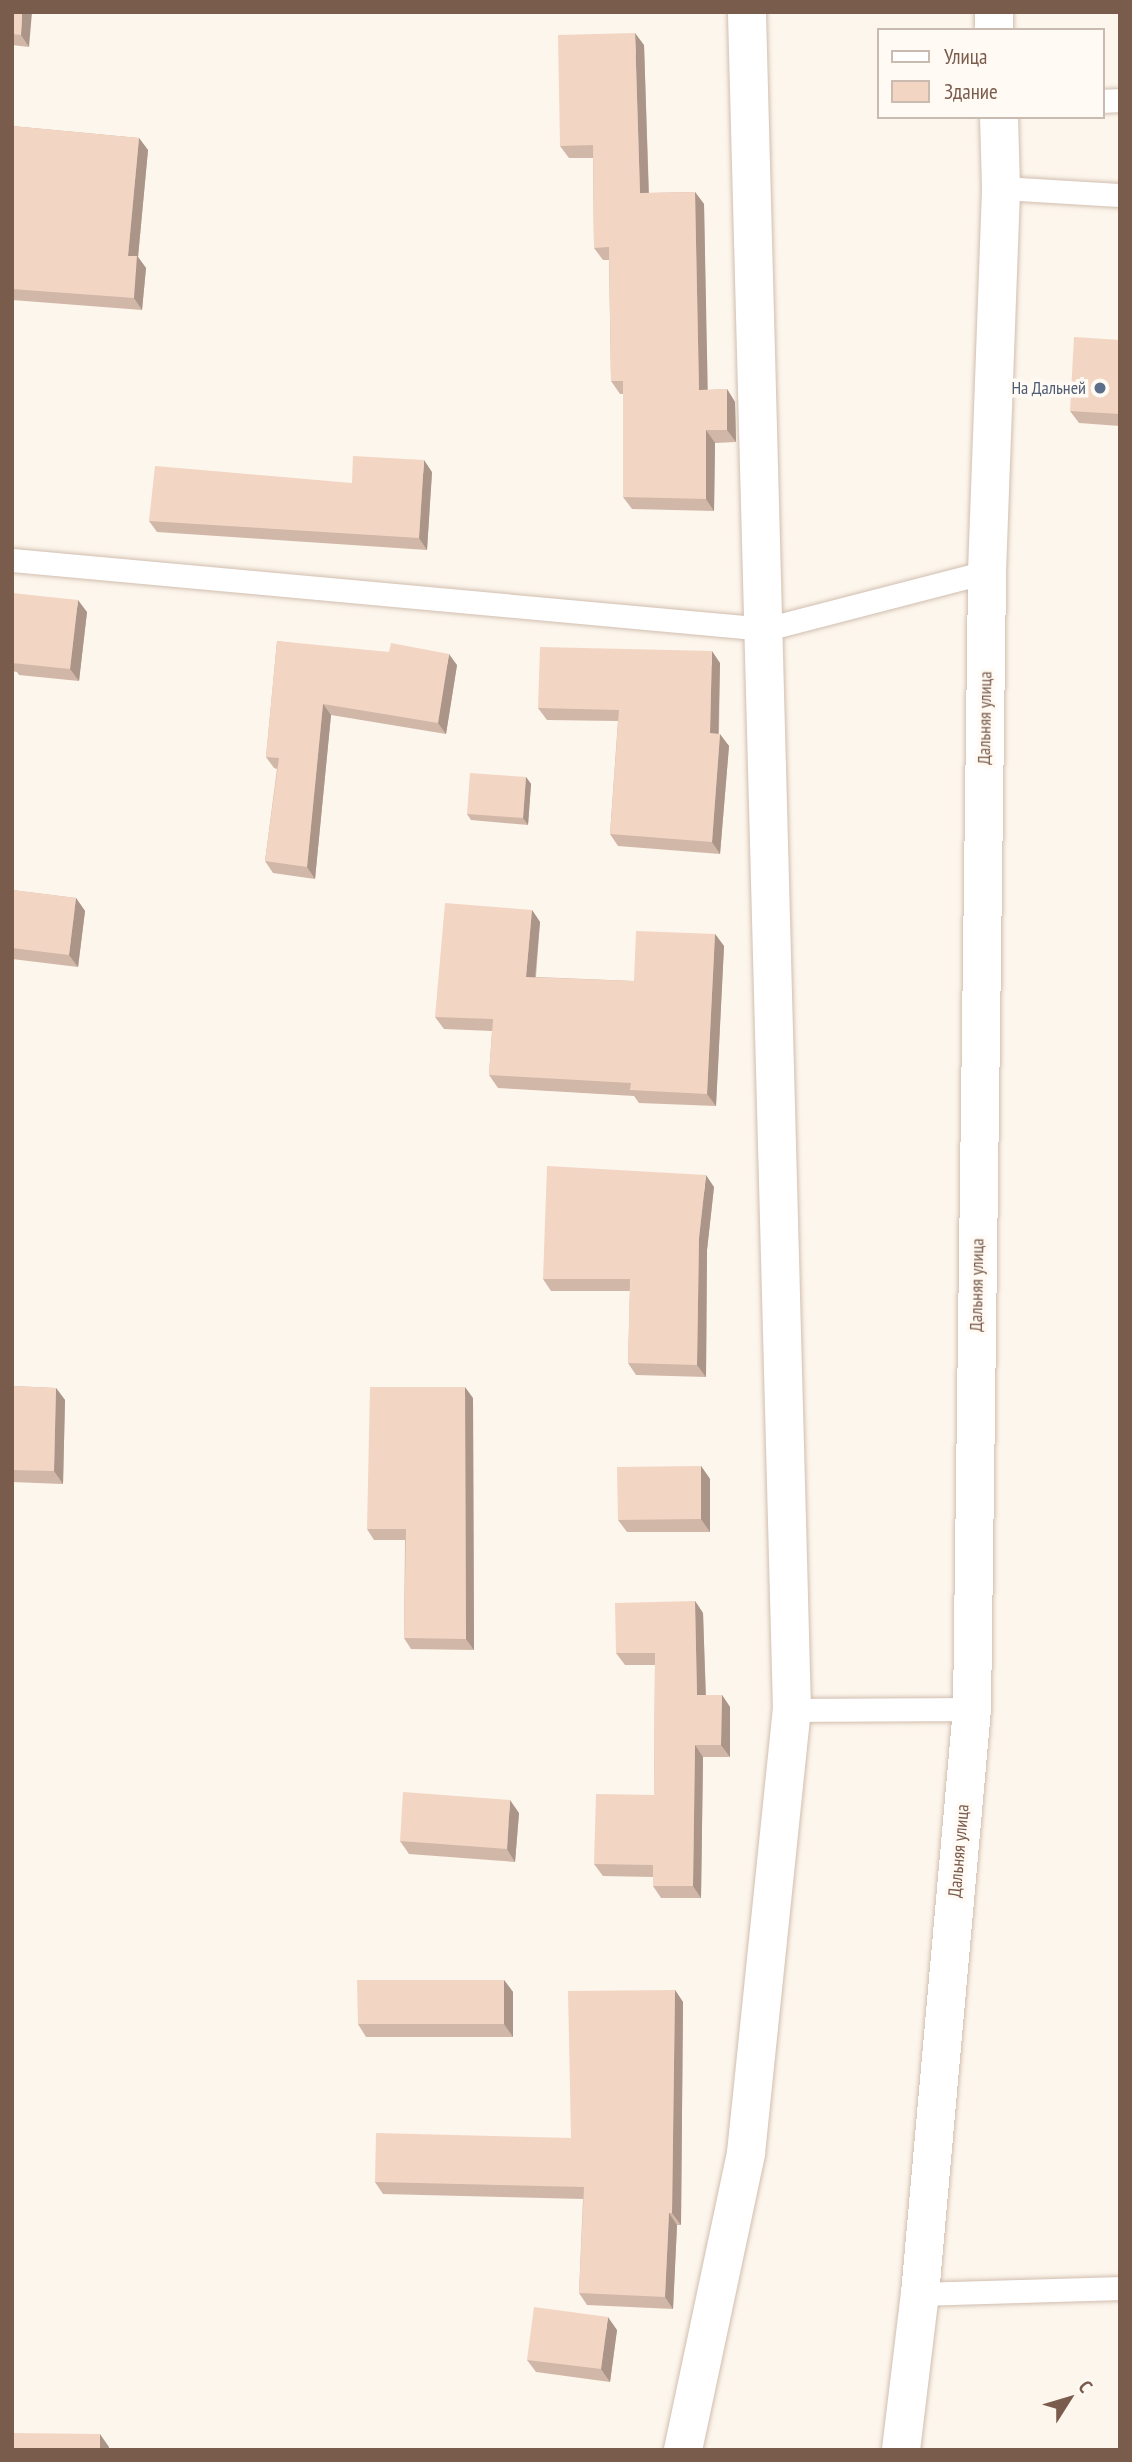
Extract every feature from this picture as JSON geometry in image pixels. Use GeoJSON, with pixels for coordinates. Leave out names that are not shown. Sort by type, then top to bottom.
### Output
{"type":"FeatureCollection","features":[{"type":"Feature","properties":{"kind":"street"},"geometry":{"type":"LineString","coordinates":[[683,2450],[746,2153],[792,1710],[766,629],[747,12]]}},
{"type":"Feature","properties":{"kind":"street","name":"Дальняя улица"},"geometry":{"type":"LineString","coordinates":[[901,2450],[920,2294],[972,1709],[987,572],[1001,188],[999,119]]}},
{"type":"Feature","properties":{"kind":"lane"},"geometry":{"type":"LineString","coordinates":[[1001,188],[1120,195]]}},
{"type":"Feature","properties":{"kind":"lane"},"geometry":{"type":"LineString","coordinates":[[12,560],[766,629],[987,572]]}},
{"type":"Feature","properties":{"kind":"lane"},"geometry":{"type":"LineString","coordinates":[[792,1710],[972,1709]]}},
{"type":"Feature","properties":{"kind":"lane"},"geometry":{"type":"LineString","coordinates":[[920,2294],[1120,2288]]}},
{"type":"Feature","properties":{"kind":"building"},"geometry":{"type":"Polygon","coordinates":[[[12,12],[22,12],[21,35],[12,34],[12,12]]]}},
{"type":"Feature","properties":{"kind":"building"},"geometry":{"type":"Polygon","coordinates":[[[635,33],[640,193],[695,192],[699,390],[727,389],[727,430],[706,430],[706,499],[623,497],[623,381],[611,381],[609,247],[594,248],[593,145],[560,146],[558,35],[635,33]]]}},
{"type":"Feature","properties":{"kind":"building"},"geometry":{"type":"Polygon","coordinates":[[[12,126],[139,138],[128,256],[137,256],[134,298],[12,289],[12,126]]]}},
{"type":"Feature","properties":{"kind":"building","name":"На Дальней"},"geometry":{"type":"Polygon","coordinates":[[[1074,337],[1120,340],[1120,414],[1070,411],[1074,337]]]}},
{"type":"Feature","properties":{"kind":"building"},"geometry":{"type":"Polygon","coordinates":[[[353,456],[424,460],[419,538],[149,521],[155,466],[352,483],[353,456]]]}},
{"type":"Feature","properties":{"kind":"building"},"geometry":{"type":"Polygon","coordinates":[[[12,593],[78,600],[70,669],[12,663],[12,593]]]}},
{"type":"Feature","properties":{"kind":"building"},"geometry":{"type":"Polygon","coordinates":[[[277,641],[389,652],[391,643],[449,654],[438,723],[323,704],[307,867],[265,861],[279,758],[266,757],[277,641]]]}},
{"type":"Feature","properties":{"kind":"building"},"geometry":{"type":"Polygon","coordinates":[[[540,647],[712,651],[710,733],[720,734],[712,842],[610,834],[619,710],[538,708],[540,647]]]}},
{"type":"Feature","properties":{"kind":"building"},"geometry":{"type":"Polygon","coordinates":[[[470,773],[526,777],[523,818],[467,814],[470,773]]]}},
{"type":"Feature","properties":{"kind":"building"},"geometry":{"type":"Polygon","coordinates":[[[12,890],[76,898],[69,955],[12,948],[12,890]]]}},
{"type":"Feature","properties":{"kind":"building"},"geometry":{"type":"Polygon","coordinates":[[[445,903],[532,910],[526,977],[634,981],[636,931],[715,934],[707,1094],[630,1090],[631,1083],[489,1075],[493,1019],[435,1017],[445,903]]]}},
{"type":"Feature","properties":{"kind":"building"},"geometry":{"type":"Polygon","coordinates":[[[547,1166],[706,1175],[699,1238],[697,1365],[628,1363],[630,1279],[543,1279],[547,1166]]]}},
{"type":"Feature","properties":{"kind":"building"},"geometry":{"type":"Polygon","coordinates":[[[12,1386],[56,1388],[54,1471],[12,1470],[12,1386]]]}},
{"type":"Feature","properties":{"kind":"building"},"geometry":{"type":"Polygon","coordinates":[[[370,1387],[465,1387],[466,1639],[404,1638],[406,1529],[367,1529],[370,1387]]]}},
{"type":"Feature","properties":{"kind":"building"},"geometry":{"type":"Polygon","coordinates":[[[701,1466],[701,1519],[618,1520],[617,1467],[701,1466]]]}},
{"type":"Feature","properties":{"kind":"building"},"geometry":{"type":"Polygon","coordinates":[[[695,1601],[697,1695],[722,1695],[721,1745],[695,1745],[693,1886],[653,1886],[653,1865],[594,1864],[596,1794],[654,1795],[655,1653],[616,1653],[615,1603],[695,1601]]]}},
{"type":"Feature","properties":{"kind":"building"},"geometry":{"type":"Polygon","coordinates":[[[403,1792],[510,1800],[507,1849],[400,1841],[403,1792]]]}},
{"type":"Feature","properties":{"kind":"building"},"geometry":{"type":"Polygon","coordinates":[[[357,1980],[504,1980],[504,2024],[358,2024],[357,1980]]]}},
{"type":"Feature","properties":{"kind":"building"},"geometry":{"type":"Polygon","coordinates":[[[675,1990],[672,2213],[669,2213],[665,2297],[579,2293],[584,2187],[375,2182],[376,2133],[571,2138],[568,1991],[675,1990]]]}},
{"type":"Feature","properties":{"kind":"building"},"geometry":{"type":"Polygon","coordinates":[[[534,2307],[608,2317],[601,2369],[527,2360],[534,2307]]]}},
{"type":"Feature","properties":{"kind":"building"},"geometry":{"type":"Polygon","coordinates":[[[12,2433],[100,2434],[100,2450],[12,2450],[12,2433]]]}},
{"type":"Feature","properties":{"kind":"place","name":"На Дальней"},"geometry":{"type":"Point","coordinates":[1100,388]}}]}
